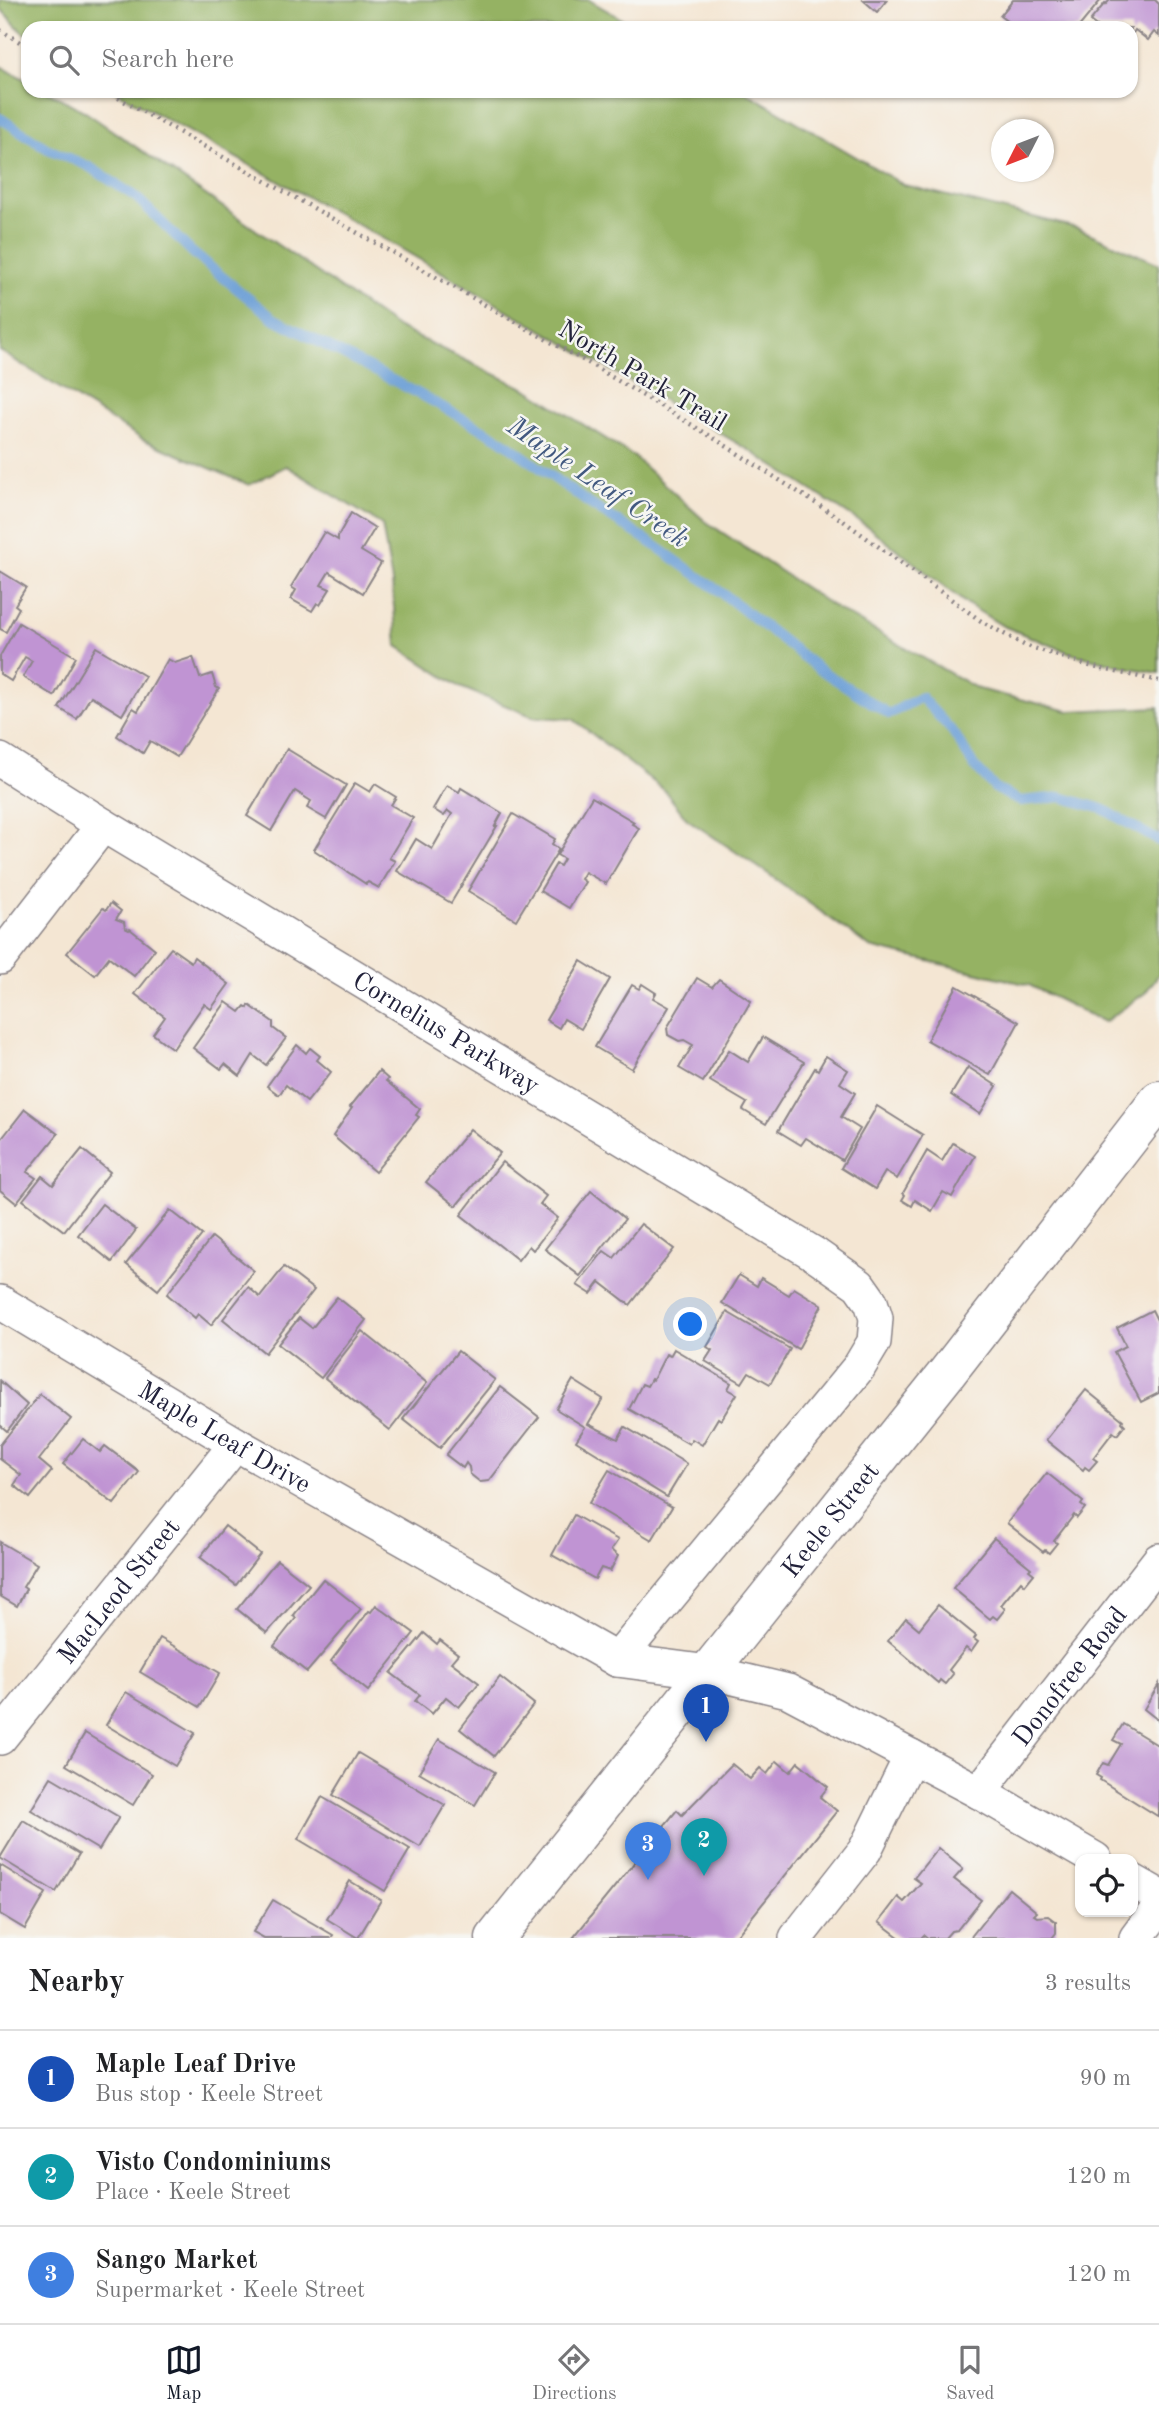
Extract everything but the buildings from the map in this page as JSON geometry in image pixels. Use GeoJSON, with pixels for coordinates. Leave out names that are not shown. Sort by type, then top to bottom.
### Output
{"type":"FeatureCollection","features":[{"type":"Feature","properties":{"kind":"main road","name":"Keele Street"},"geometry":{"type":"LineString","coordinates":[[495,1938],[947,1373],[1159,1100]]}},
{"type":"Feature","properties":{"kind":"street","name":"Cornelius Parkway"},"geometry":{"type":"LineString","coordinates":[[0,760],[103,825],[816,1255],[859,1285],[871,1302],[876,1318],[874,1342],[859,1367],[617,1660]]}},
{"type":"Feature","properties":{"kind":"street"},"geometry":{"type":"LineString","coordinates":[[0,958],[103,825]]}},
{"type":"Feature","properties":{"kind":"street","name":"Maple Leaf Drive"},"geometry":{"type":"LineString","coordinates":[[0,1302],[236,1444],[617,1660],[709,1672],[788,1691],[979,1792],[1086,1854]]}},
{"type":"Feature","properties":{"kind":"street","name":"MacLeod Street"},"geometry":{"type":"LineString","coordinates":[[0,1738],[236,1444]]}},
{"type":"Feature","properties":{"kind":"street","name":"Donofree Road"},"geometry":{"type":"LineString","coordinates":[[979,1792],[1159,1560]]}},
{"type":"Feature","properties":{"kind":"street"},"geometry":{"type":"LineString","coordinates":[[796,1938],[865,1850],[911,1756]]}},
{"type":"Feature","properties":{"kind":"street"},"geometry":{"type":"LineString","coordinates":[[1138,1884],[1159,1896]]}},
{"type":"Feature","properties":{"kind":"street"},"geometry":{"type":"LineString","coordinates":[[1136,1938],[1159,1907]]}},
{"type":"Feature","properties":{"kind":"path"},"geometry":{"type":"LineString","coordinates":[[0,30],[21,43]]}},
{"type":"Feature","properties":{"kind":"path","name":"North Park Trail"},"geometry":{"type":"LineString","coordinates":[[118,98],[578,358],[712,437],[842,520],[981,621],[1024,645],[1093,667],[1159,681]]}},
{"type":"Feature","properties":{"kind":"green space"},"geometry":{"type":"Polygon","coordinates":[[[0,0],[589,0],[625,21],[21,21],[21,31],[0,8],[0,0]]]}},
{"type":"Feature","properties":{"kind":"green space"},"geometry":{"type":"Polygon","coordinates":[[[0,66],[21,77],[21,98],[60,98],[84,111],[398,328],[530,391],[633,456],[705,521],[837,609],[978,689],[1069,711],[1159,707],[1159,974],[1145,993],[1104,1022],[1029,985],[870,947],[687,819],[664,790],[573,719],[534,717],[460,687],[397,646],[392,582],[382,525],[286,466],[249,485],[144,440],[0,351],[0,66]]]}},
{"type":"Feature","properties":{"kind":"green space"},"geometry":{"type":"Polygon","coordinates":[[[128,98],[756,98],[904,185],[1077,228],[1159,264],[1159,673],[1073,654],[1003,626],[964,602],[868,527],[749,450],[391,243],[128,98]]]}},
{"type":"Feature","properties":{"kind":"waterway","name":"Maple Leaf Creek"},"geometry":{"type":"LineString","coordinates":[[0,118],[48,149],[88,166],[136,197],[193,253],[273,318],[500,439],[587,502],[722,593],[819,669],[889,714],[921,697],[953,732],[974,766],[996,789],[1021,801],[1061,797],[1103,809],[1159,841]]}},
{"type":"Feature","properties":{"kind":"place","name":"Maple Leaf Drive"},"geometry":{"type":"Point","coordinates":[706,1742]}},
{"type":"Feature","properties":{"kind":"place","name":"Visto Condominiums"},"geometry":{"type":"Point","coordinates":[704,1876]}},
{"type":"Feature","properties":{"kind":"place","name":"Sango Market"},"geometry":{"type":"Point","coordinates":[648,1880]}}]}
